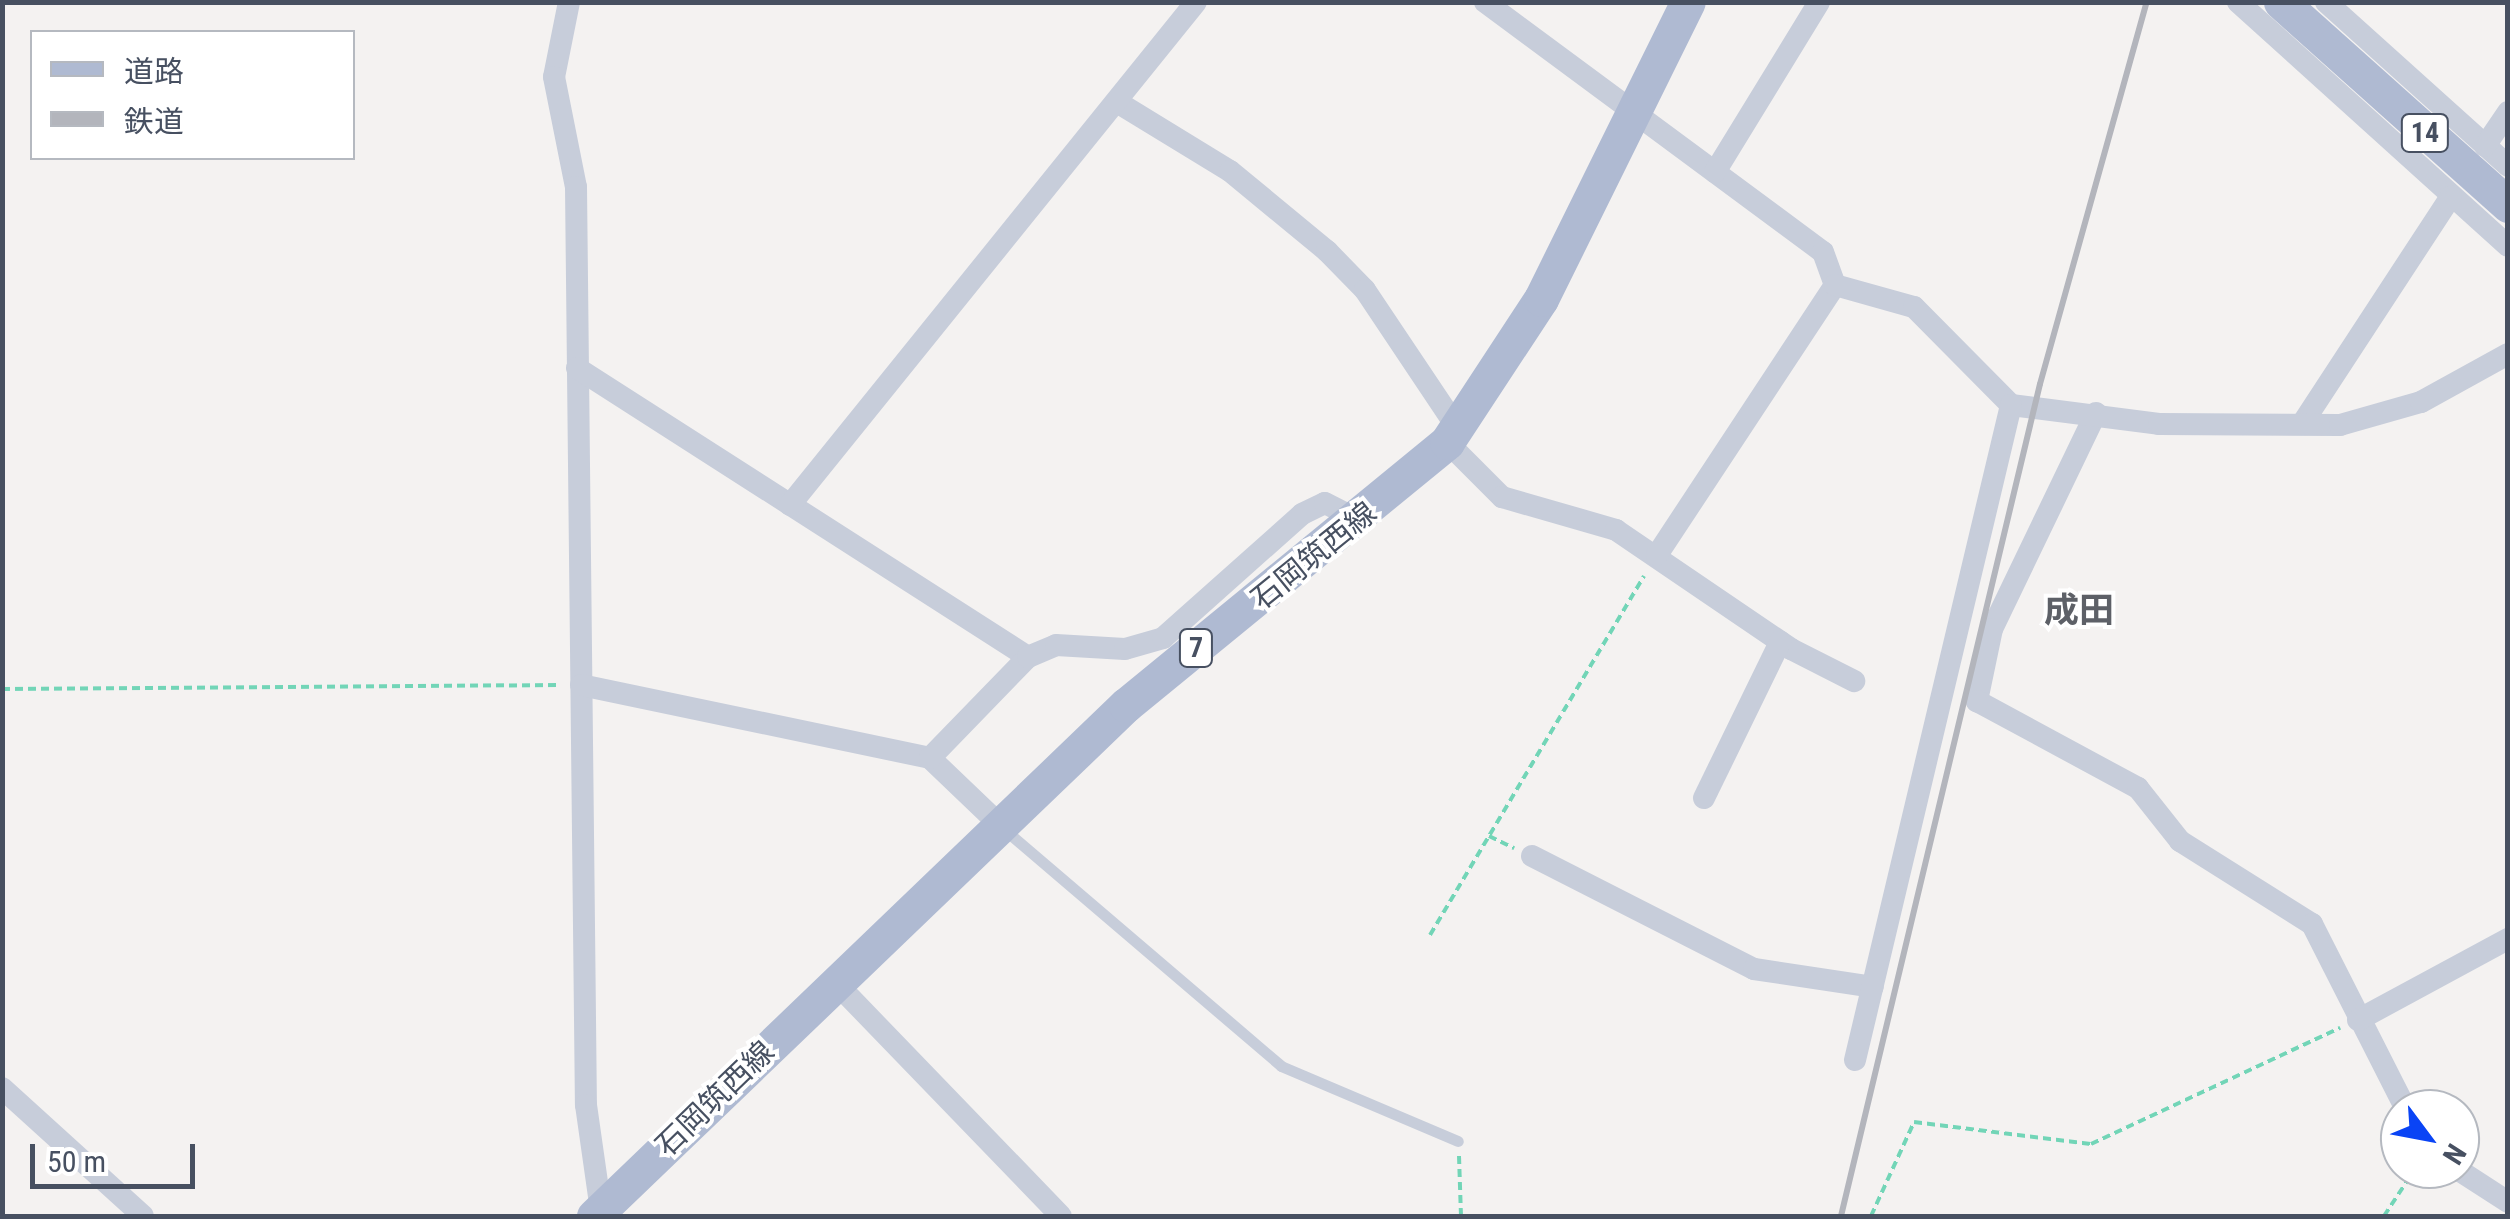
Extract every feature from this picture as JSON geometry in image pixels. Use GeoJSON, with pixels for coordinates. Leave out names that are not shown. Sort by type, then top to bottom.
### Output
{"type":"FeatureCollection","features":[{"type":"Feature","properties":{"kind":"main road","name":"石岡筑西線"},"geometry":{"type":"LineString","coordinates":[[598,1213],[998,823],[1126,705],[1359,520],[1452,436],[1533,314],[1688,2]]}},
{"type":"Feature","properties":{"kind":"main road","name":"14"},"geometry":{"type":"LineString","coordinates":[[2281,2],[2508,205]]}},
{"type":"Feature","properties":{"kind":"street"},"geometry":{"type":"LineString","coordinates":[[569,2],[554,78],[576,186],[586,1106],[598,1213]]}},
{"type":"Feature","properties":{"kind":"street"},"geometry":{"type":"LineString","coordinates":[[790,505],[1196,2]]}},
{"type":"Feature","properties":{"kind":"street"},"geometry":{"type":"LineString","coordinates":[[1485,2],[1823,252],[1835,284]]}},
{"type":"Feature","properties":{"kind":"street"},"geometry":{"type":"LineString","coordinates":[[1715,172],[1819,2]]}},
{"type":"Feature","properties":{"kind":"street"},"geometry":{"type":"LineString","coordinates":[[2238,2],[2508,246]]}},
{"type":"Feature","properties":{"kind":"street"},"geometry":{"type":"LineString","coordinates":[[2326,2],[2508,166]]}},
{"type":"Feature","properties":{"kind":"street"},"geometry":{"type":"LineString","coordinates":[[1117,102],[1230,171],[1328,250],[1452,436],[1502,497],[1596,520],[1657,555],[1780,642],[1854,681]]}},
{"type":"Feature","properties":{"kind":"street"},"geometry":{"type":"LineString","coordinates":[[2486,146],[2508,112]]}},
{"type":"Feature","properties":{"kind":"street"},"geometry":{"type":"LineString","coordinates":[[2302,424],[2451,196]]}},
{"type":"Feature","properties":{"kind":"street"},"geometry":{"type":"LineString","coordinates":[[1835,284],[1914,308],[1952,336],[2012,405],[2158,424],[2302,424],[2376,417],[2508,354]]}},
{"type":"Feature","properties":{"kind":"street"},"geometry":{"type":"LineString","coordinates":[[1657,555],[1835,284]]}},
{"type":"Feature","properties":{"kind":"street"},"geometry":{"type":"LineString","coordinates":[[577,368],[1028,657]]}},
{"type":"Feature","properties":{"kind":"street"},"geometry":{"type":"LineString","coordinates":[[1855,1060],[2012,405]]}},
{"type":"Feature","properties":{"kind":"street"},"geometry":{"type":"LineString","coordinates":[[2096,413],[1992,629],[1977,701],[2138,788],[2180,841],[2312,924],[2395,1089]]}},
{"type":"Feature","properties":{"kind":"street"},"geometry":{"type":"LineString","coordinates":[[930,758],[1028,657],[1056,645],[1125,649],[1163,638],[1302,514],[1324,503],[1359,520]]}},
{"type":"Feature","properties":{"kind":"street"},"geometry":{"type":"LineString","coordinates":[[1704,798],[1780,642]]}},
{"type":"Feature","properties":{"kind":"street"},"geometry":{"type":"LineString","coordinates":[[581,685],[930,758],[998,823]]}},
{"type":"Feature","properties":{"kind":"street"},"geometry":{"type":"LineString","coordinates":[[1532,856],[1754,969],[1873,987]]}},
{"type":"Feature","properties":{"kind":"street"},"geometry":{"type":"LineString","coordinates":[[2358,1020],[2508,939]]}},
{"type":"Feature","properties":{"kind":"street"},"geometry":{"type":"LineString","coordinates":[[836,982],[1061,1216]]}},
{"type":"Feature","properties":{"kind":"street"},"geometry":{"type":"LineString","coordinates":[[2,1088],[143,1216]]}},
{"type":"Feature","properties":{"kind":"street"},"geometry":{"type":"LineString","coordinates":[[2480,1184],[2508,1202]]}},
{"type":"Feature","properties":{"kind":"lane"},"geometry":{"type":"LineString","coordinates":[[998,823],[1281,1066],[1458,1141]]}},
{"type":"Feature","properties":{"kind":"path"},"geometry":{"type":"LineString","coordinates":[[1430,935],[1657,555]]}},
{"type":"Feature","properties":{"kind":"path"},"geometry":{"type":"LineString","coordinates":[[2,689],[581,685]]}},
{"type":"Feature","properties":{"kind":"path"},"geometry":{"type":"LineString","coordinates":[[1871,1216],[1914,1122],[2091,1144],[2358,1020]]}},
{"type":"Feature","properties":{"kind":"path"},"geometry":{"type":"LineString","coordinates":[[1458,1141],[1462,1216]]}},
{"type":"Feature","properties":{"kind":"path"},"geometry":{"type":"LineString","coordinates":[[2384,1216],[2402,1189]]}},
{"type":"Feature","properties":{"kind":"waterway"},"geometry":{"type":"LineString","coordinates":[[2508,135],[2508,144]]}},
{"type":"Feature","properties":{"kind":"railway"},"geometry":{"type":"LineString","coordinates":[[1841,1216],[2040,384],[2147,2]]}},
{"type":"Feature","properties":{"kind":"district","name":"成田"},"geometry":{"type":"Point","coordinates":[2079,611]}}]}
